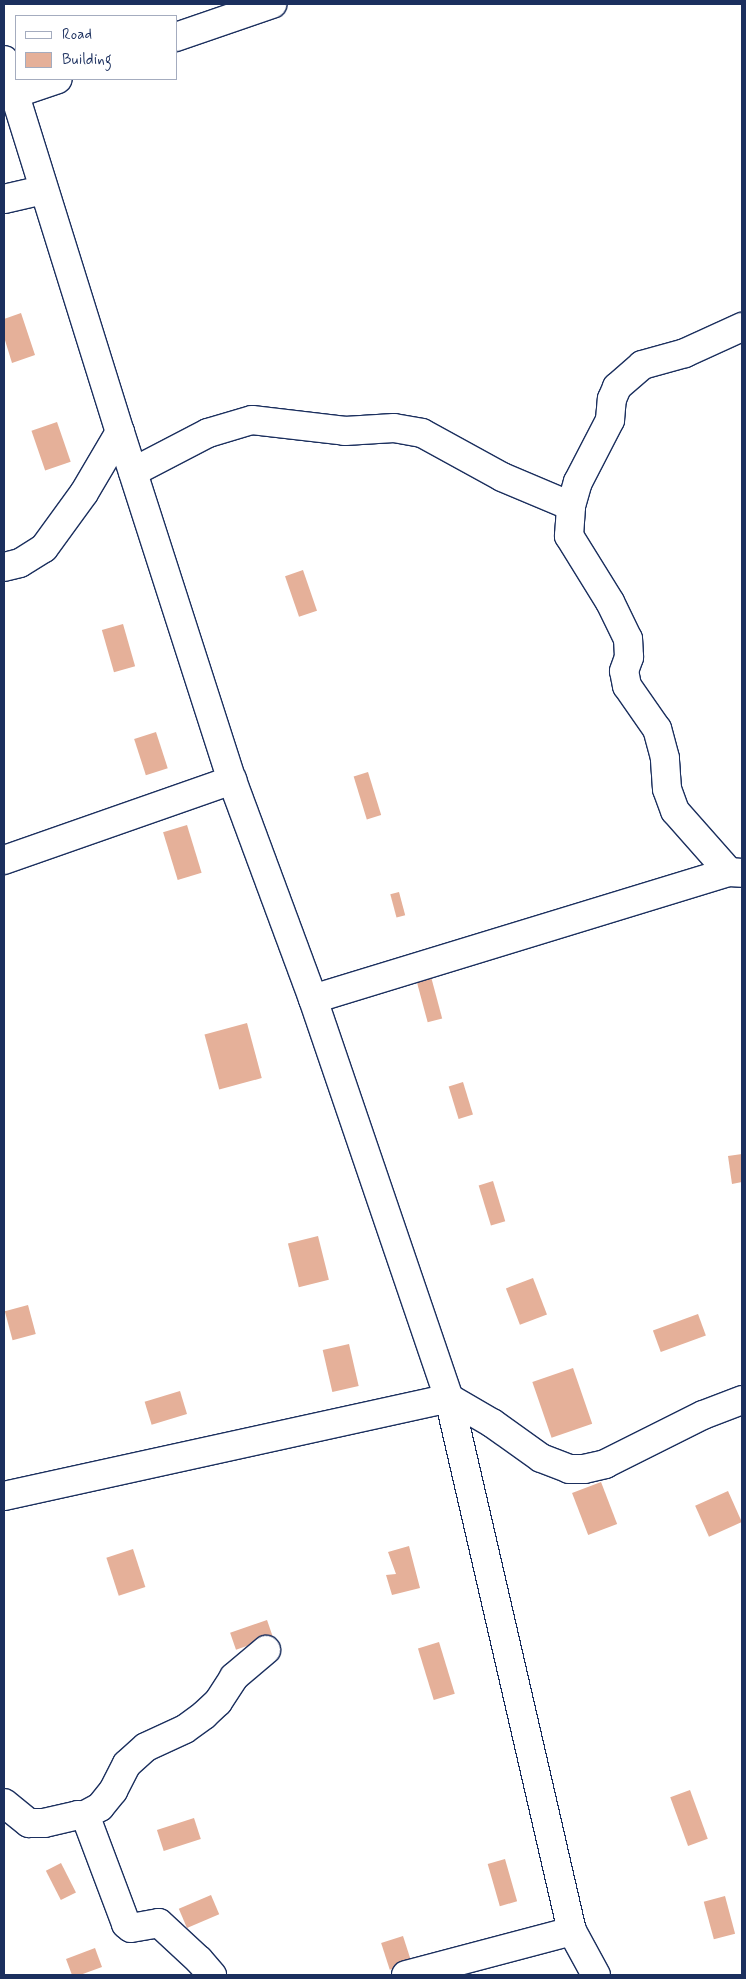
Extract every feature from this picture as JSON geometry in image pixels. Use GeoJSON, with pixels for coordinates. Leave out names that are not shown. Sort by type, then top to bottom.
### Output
{"type":"FeatureCollection","features":[{"type":"Feature","properties":{"kind":"street"},"geometry":{"type":"LineString","coordinates":[[178,36],[272,4]]}},
{"type":"Feature","properties":{"kind":"street"},"geometry":{"type":"LineString","coordinates":[[4,60],[43,190],[232,780],[313,999],[449,1398],[572,1931],[596,1975]]}},
{"type":"Feature","properties":{"kind":"street"},"geometry":{"type":"LineString","coordinates":[[14,94],[55,80]]}},
{"type":"Feature","properties":{"kind":"street"},"geometry":{"type":"LineString","coordinates":[[4,199],[43,190]]}},
{"type":"Feature","properties":{"kind":"street"},"geometry":{"type":"LineString","coordinates":[[313,999],[735,872],[675,811],[667,789],[664,758],[657,730],[627,686],[624,671],[629,657],[628,639],[610,602],[569,536],[571,506],[578,482],[610,420],[612,399],[617,387],[642,365],[685,354],[742,327]]}},
{"type":"Feature","properties":{"kind":"street"},"geometry":{"type":"LineString","coordinates":[[133,472],[208,433],[252,420],[346,431],[394,428],[422,433],[502,477],[571,506]]}},
{"type":"Feature","properties":{"kind":"street"},"geometry":{"type":"LineString","coordinates":[[4,568],[20,563],[44,548],[84,493],[120,432]]}},
{"type":"Feature","properties":{"kind":"street"},"geometry":{"type":"LineString","coordinates":[[4,860],[232,780]]}},
{"type":"Feature","properties":{"kind":"street"},"geometry":{"type":"LineString","coordinates":[[4,1496],[449,1398],[492,1423],[541,1458],[569,1469],[584,1469],[605,1464],[702,1415],[742,1400]]}},
{"type":"Feature","properties":{"kind":"street"},"geometry":{"type":"LineString","coordinates":[[4,1803],[29,1823],[44,1823],[78,1815],[83,1816],[100,1807],[113,1791],[127,1764],[146,1747],[185,1729],[204,1715],[218,1702],[234,1677],[266,1650]]}},
{"type":"Feature","properties":{"kind":"street"},"geometry":{"type":"LineString","coordinates":[[83,1816],[92,1828],[126,1924],[131,1928],[159,1923],[199,1960],[212,1975]]}},
{"type":"Feature","properties":{"kind":"street"},"geometry":{"type":"LineString","coordinates":[[406,1975],[572,1931]]}},
{"type":"Feature","properties":{"kind":"building"},"geometry":{"type":"Polygon","coordinates":[[[21,313],[35,355],[12,363],[4,337],[4,319],[21,313]]]}},
{"type":"Feature","properties":{"kind":"building"},"geometry":{"type":"Polygon","coordinates":[[[57,422],[71,462],[45,471],[31,431],[57,422]]]}},
{"type":"Feature","properties":{"kind":"building"},"geometry":{"type":"Polygon","coordinates":[[[303,570],[317,611],[299,617],[285,576],[303,570]]]}},
{"type":"Feature","properties":{"kind":"building"},"geometry":{"type":"Polygon","coordinates":[[[123,624],[135,666],[114,672],[102,630],[123,624]]]}},
{"type":"Feature","properties":{"kind":"building"},"geometry":{"type":"Polygon","coordinates":[[[156,732],[168,768],[146,775],[134,739],[156,732]]]}},
{"type":"Feature","properties":{"kind":"building"},"geometry":{"type":"Polygon","coordinates":[[[368,772],[381,815],[367,819],[354,776],[368,772]]]}},
{"type":"Feature","properties":{"kind":"building"},"geometry":{"type":"Polygon","coordinates":[[[187,825],[202,873],[178,880],[163,832],[187,825]]]}},
{"type":"Feature","properties":{"kind":"building"},"geometry":{"type":"Polygon","coordinates":[[[399,892],[405,915],[397,918],[390,894],[399,892]]]}},
{"type":"Feature","properties":{"kind":"building"},"geometry":{"type":"Polygon","coordinates":[[[430,973],[442,1018],[428,1022],[416,977],[430,973]]]}},
{"type":"Feature","properties":{"kind":"building"},"geometry":{"type":"Polygon","coordinates":[[[247,1023],[262,1078],[219,1089],[204,1034],[247,1023]]]}},
{"type":"Feature","properties":{"kind":"building"},"geometry":{"type":"Polygon","coordinates":[[[463,1082],[473,1115],[459,1119],[449,1086],[463,1082]]]}},
{"type":"Feature","properties":{"kind":"building"},"geometry":{"type":"Polygon","coordinates":[[[742,1154],[742,1182],[732,1184],[728,1156],[742,1154]]]}},
{"type":"Feature","properties":{"kind":"building"},"geometry":{"type":"Polygon","coordinates":[[[493,1181],[505,1221],[491,1226],[479,1185],[493,1181]]]}},
{"type":"Feature","properties":{"kind":"building"},"geometry":{"type":"Polygon","coordinates":[[[318,1236],[329,1280],[299,1287],[288,1243],[318,1236]]]}},
{"type":"Feature","properties":{"kind":"building"},"geometry":{"type":"Polygon","coordinates":[[[533,1278],[547,1314],[520,1325],[506,1288],[533,1278]]]}},
{"type":"Feature","properties":{"kind":"building"},"geometry":{"type":"Polygon","coordinates":[[[28,1305],[36,1334],[13,1340],[5,1311],[28,1305]]]}},
{"type":"Feature","properties":{"kind":"building"},"geometry":{"type":"Polygon","coordinates":[[[698,1314],[706,1336],[661,1352],[653,1330],[698,1314]]]}},
{"type":"Feature","properties":{"kind":"building"},"geometry":{"type":"Polygon","coordinates":[[[349,1344],[359,1386],[332,1392],[323,1350],[349,1344]]]}},
{"type":"Feature","properties":{"kind":"building"},"geometry":{"type":"Polygon","coordinates":[[[573,1368],[592,1424],[552,1438],[532,1382],[573,1368]]]}},
{"type":"Feature","properties":{"kind":"building"},"geometry":{"type":"Polygon","coordinates":[[[180,1391],[187,1414],[152,1425],[145,1402],[180,1391]]]}},
{"type":"Feature","properties":{"kind":"building"},"geometry":{"type":"Polygon","coordinates":[[[601,1482],[617,1524],[588,1535],[572,1493],[601,1482]]]}},
{"type":"Feature","properties":{"kind":"building"},"geometry":{"type":"Polygon","coordinates":[[[728,1491],[742,1522],[709,1537],[695,1506],[728,1491]]]}},
{"type":"Feature","properties":{"kind":"building"},"geometry":{"type":"Polygon","coordinates":[[[409,1546],[420,1588],[392,1595],[386,1575],[396,1574],[388,1552],[409,1546]]]}},
{"type":"Feature","properties":{"kind":"building"},"geometry":{"type":"Polygon","coordinates":[[[133,1549],[145,1587],[119,1596],[106,1558],[133,1549]]]}},
{"type":"Feature","properties":{"kind":"building"},"geometry":{"type":"Polygon","coordinates":[[[267,1620],[273,1637],[236,1650],[230,1633],[267,1620]]]}},
{"type":"Feature","properties":{"kind":"building"},"geometry":{"type":"Polygon","coordinates":[[[439,1642],[455,1694],[434,1700],[418,1648],[439,1642]]]}},
{"type":"Feature","properties":{"kind":"building"},"geometry":{"type":"Polygon","coordinates":[[[690,1790],[708,1839],[688,1846],[670,1797],[690,1790]]]}},
{"type":"Feature","properties":{"kind":"building"},"geometry":{"type":"Polygon","coordinates":[[[194,1818],[201,1839],[164,1851],[157,1830],[194,1818]]]}},
{"type":"Feature","properties":{"kind":"building"},"geometry":{"type":"Polygon","coordinates":[[[505,1859],[517,1901],[500,1906],[488,1864],[505,1859]]]}},
{"type":"Feature","properties":{"kind":"building"},"geometry":{"type":"Polygon","coordinates":[[[61,1863],[76,1892],[61,1900],[46,1871],[61,1863]]]}},
{"type":"Feature","properties":{"kind":"building"},"geometry":{"type":"Polygon","coordinates":[[[211,1895],[219,1914],[187,1928],[179,1909],[211,1895]]]}},
{"type":"Feature","properties":{"kind":"building"},"geometry":{"type":"Polygon","coordinates":[[[725,1896],[735,1934],[714,1939],[704,1902],[725,1896]]]}},
{"type":"Feature","properties":{"kind":"building"},"geometry":{"type":"Polygon","coordinates":[[[403,1936],[412,1963],[390,1970],[381,1943],[403,1936]]]}},
{"type":"Feature","properties":{"kind":"building"},"geometry":{"type":"Polygon","coordinates":[[[95,1948],[102,1967],[80,1975],[72,1975],[66,1959],[95,1948]]]}}]}
